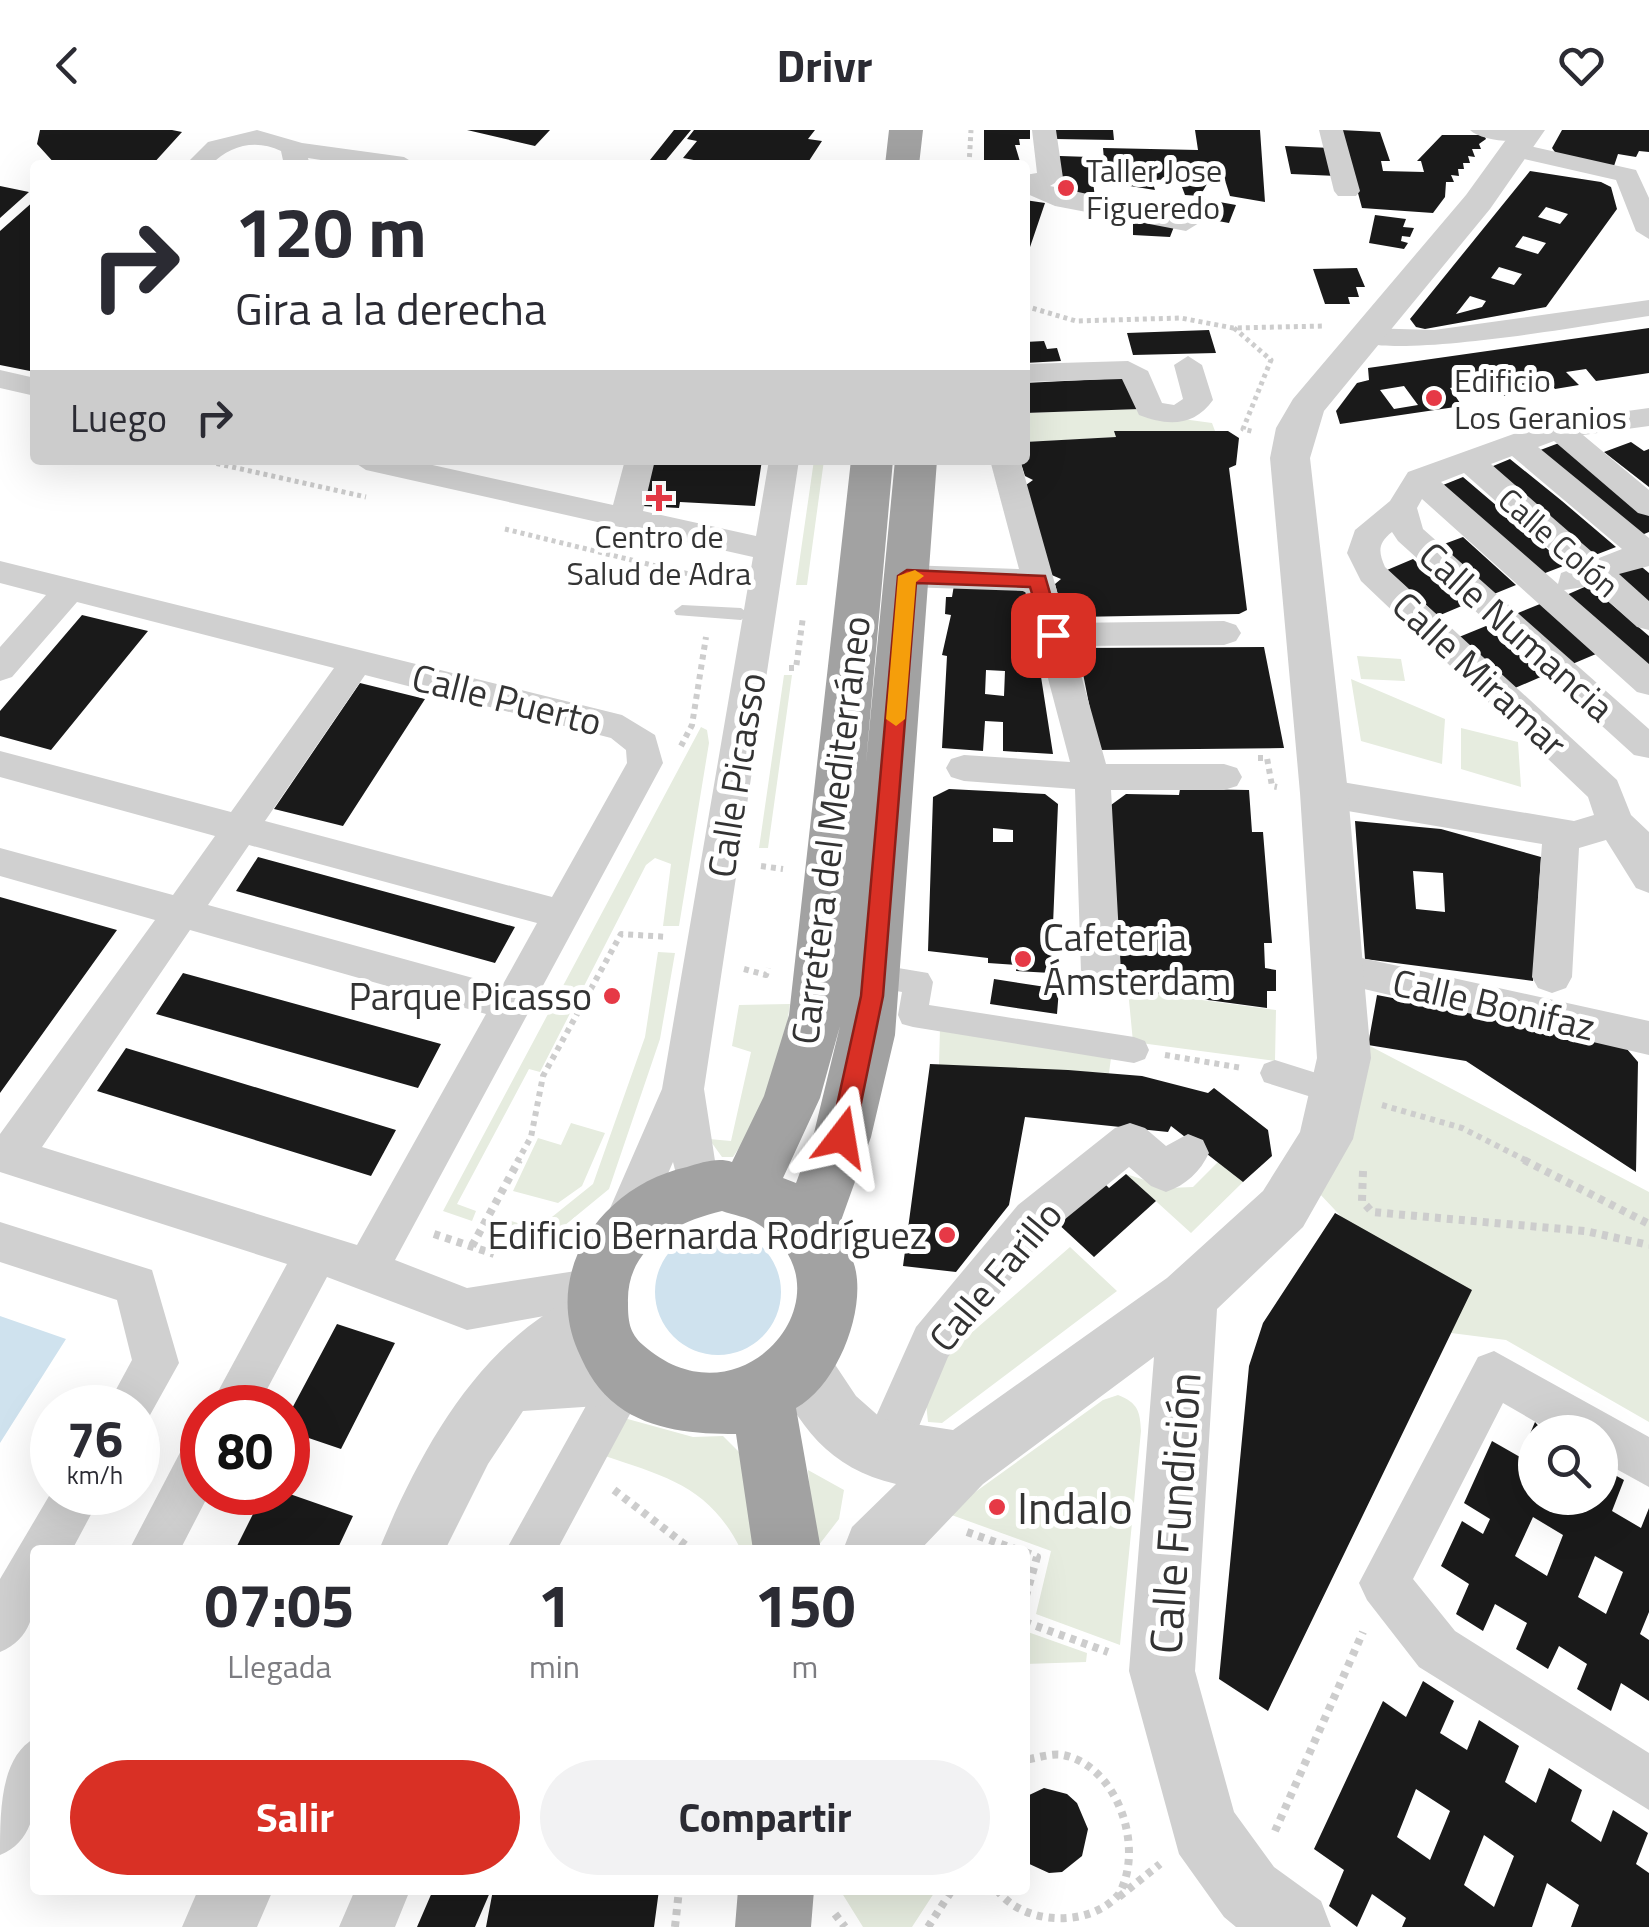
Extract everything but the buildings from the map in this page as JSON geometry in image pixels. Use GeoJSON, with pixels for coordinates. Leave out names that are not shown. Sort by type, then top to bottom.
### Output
{"type":"FeatureCollection","features":[{"type":"Feature","properties":{"kind":"highway"},"geometry":{"type":"LineString","coordinates":[[903,160],[906,130]]}},
{"type":"Feature","properties":{"kind":"highway","name":"Carretera del Mediterráneo"},"geometry":{"type":"LineString","coordinates":[[723,1188],[792,1098],[816,1015],[871,465]]}},
{"type":"Feature","properties":{"kind":"highway","name":"Carretera del Mediterráneo"},"geometry":{"type":"LineString","coordinates":[[809,1228],[842,1137],[867,1034],[916,465]]}},
{"type":"Feature","properties":{"kind":"highway"},"geometry":{"type":"LineString","coordinates":[[723,1188],[788,1208],[809,1228],[828,1268],[830,1300],[820,1334],[782,1379],[728,1404],[691,1404],[656,1394],[628,1374],[606,1346],[596,1302],[605,1253],[623,1229],[662,1198],[723,1188]]}},
{"type":"Feature","properties":{"kind":"highway"},"geometry":{"type":"LineString","coordinates":[[782,1379],[788,1545]]}},
{"type":"Feature","properties":{"kind":"highway"},"geometry":{"type":"LineString","coordinates":[[773,1927],[776,1895]]}},
{"type":"Feature","properties":{"kind":"street"},"geometry":{"type":"LineString","coordinates":[[1044,130],[1032,182],[1055,198],[1186,223]]}},
{"type":"Feature","properties":{"kind":"street"},"geometry":{"type":"LineString","coordinates":[[1331,130],[1346,192]]}},
{"type":"Feature","properties":{"kind":"street"},"geometry":{"type":"LineString","coordinates":[[1482,130],[1524,138],[1627,175],[1649,231]]}},
{"type":"Feature","properties":{"kind":"street"},"geometry":{"type":"LineString","coordinates":[[1296,428],[1364,336],[1524,138]]}},
{"type":"Feature","properties":{"kind":"street"},"geometry":{"type":"LineString","coordinates":[[203,160],[212,150],[242,139],[275,139],[296,157],[336,160]]}},
{"type":"Feature","properties":{"kind":"street"},"geometry":{"type":"LineString","coordinates":[[1364,336],[1434,338],[1649,308]]}},
{"type":"Feature","properties":{"kind":"street"},"geometry":{"type":"LineString","coordinates":[[1030,373],[1128,370],[1138,377],[1149,409],[1179,415],[1190,411],[1198,400],[1188,365]]}},
{"type":"Feature","properties":{"kind":"street"},"geometry":{"type":"LineString","coordinates":[[0,380],[30,386]]}},
{"type":"Feature","properties":{"kind":"street"},"geometry":{"type":"LineString","coordinates":[[1401,508],[1419,479],[1558,429],[1649,416]]}},
{"type":"Feature","properties":{"kind":"street","name":"Calle Fundición"},"geometry":{"type":"LineString","coordinates":[[880,1545],[961,1462],[1188,1297],[1283,1209],[1326,1139],[1344,1058],[1324,793],[1290,458],[1296,428]]}},
{"type":"Feature","properties":{"kind":"street"},"geometry":{"type":"LineString","coordinates":[[1558,429],[1649,506]]}},
{"type":"Feature","properties":{"kind":"street"},"geometry":{"type":"LineString","coordinates":[[1517,445],[1648,552]]}},
{"type":"Feature","properties":{"kind":"street","name":"Calle Colón"},"geometry":{"type":"LineString","coordinates":[[1470,463],[1649,619]]}},
{"type":"Feature","properties":{"kind":"street"},"geometry":{"type":"LineString","coordinates":[[389,465],[770,550]]}},
{"type":"Feature","properties":{"kind":"street"},"geometry":{"type":"LineString","coordinates":[[626,517],[639,465]]}},
{"type":"Feature","properties":{"kind":"street","name":"Calle Picasso"},"geometry":{"type":"LineString","coordinates":[[683,1088],[707,960],[783,465]]}},
{"type":"Feature","properties":{"kind":"street"},"geometry":{"type":"LineString","coordinates":[[1006,465],[1092,777],[1101,972]]}},
{"type":"Feature","properties":{"kind":"street"},"geometry":{"type":"LineString","coordinates":[[1419,479],[1649,683]]}},
{"type":"Feature","properties":{"kind":"street","name":"Calle Miramar"},"geometry":{"type":"LineString","coordinates":[[1401,508],[1366,537],[1363,553],[1372,573],[1609,807]]}},
{"type":"Feature","properties":{"kind":"street","name":"Calle Numancia"},"geometry":{"type":"LineString","coordinates":[[1401,508],[1409,534],[1492,613],[1648,745]]}},
{"type":"Feature","properties":{"kind":"street"},"geometry":{"type":"LineString","coordinates":[[1438,634],[1648,552]]}},
{"type":"Feature","properties":{"kind":"street","name":"Calle Puerto"},"geometry":{"type":"LineString","coordinates":[[0,572],[622,728],[643,744],[644,764],[367,1269]]}},
{"type":"Feature","properties":{"kind":"street"},"geometry":{"type":"LineString","coordinates":[[907,576],[1038,581]]}},
{"type":"Feature","properties":{"kind":"street"},"geometry":{"type":"LineString","coordinates":[[0,669],[69,590]]}},
{"type":"Feature","properties":{"kind":"street"},"geometry":{"type":"LineString","coordinates":[[1053,635],[1224,633]]}},
{"type":"Feature","properties":{"kind":"street"},"geometry":{"type":"LineString","coordinates":[[356,662],[5,1155],[367,1269],[467,1309],[596,1302]]}},
{"type":"Feature","properties":{"kind":"street"},"geometry":{"type":"LineString","coordinates":[[1324,793],[1574,835],[1609,807],[1648,745]]}},
{"type":"Feature","properties":{"kind":"street"},"geometry":{"type":"LineString","coordinates":[[0,764],[562,915]]}},
{"type":"Feature","properties":{"kind":"street"},"geometry":{"type":"LineString","coordinates":[[964,768],[1092,777],[1224,776]]}},
{"type":"Feature","properties":{"kind":"street"},"geometry":{"type":"LineString","coordinates":[[1609,807],[1649,849]]}},
{"type":"Feature","properties":{"kind":"street"},"geometry":{"type":"LineString","coordinates":[[1609,807],[1649,878]]}},
{"type":"Feature","properties":{"kind":"street"},"geometry":{"type":"LineString","coordinates":[[1552,977],[1561,834]]}},
{"type":"Feature","properties":{"kind":"street"},"geometry":{"type":"LineString","coordinates":[[0,862],[512,1005]]}},
{"type":"Feature","properties":{"kind":"street","name":"Calle Bonifaz"},"geometry":{"type":"LineString","coordinates":[[1339,969],[1649,1038]]}},
{"type":"Feature","properties":{"kind":"street"},"geometry":{"type":"LineString","coordinates":[[874,976],[918,982],[913,1014],[1134,1050]]}},
{"type":"Feature","properties":{"kind":"street"},"geometry":{"type":"LineString","coordinates":[[1275,1074],[1337,1092]]}},
{"type":"Feature","properties":{"kind":"street"},"geometry":{"type":"LineString","coordinates":[[683,1088],[723,1188]]}},
{"type":"Feature","properties":{"kind":"street"},"geometry":{"type":"LineString","coordinates":[[623,1229],[683,1088]]}},
{"type":"Feature","properties":{"kind":"street","name":"Calle Farillo"},"geometry":{"type":"LineString","coordinates":[[884,1452],[932,1342],[1034,1218],[1130,1141],[1166,1173],[1188,1153]]}},
{"type":"Feature","properties":{"kind":"street"},"geometry":{"type":"LineString","coordinates":[[0,1242],[136,1285],[156,1363],[143,1385]]}},
{"type":"Feature","properties":{"kind":"street"},"geometry":{"type":"LineString","coordinates":[[245,1385],[317,1253]]}},
{"type":"Feature","properties":{"kind":"street","name":"Calle Fundición"},"geometry":{"type":"LineString","coordinates":[[1188,1297],[1162,1672],[1204,1829],[1249,1892],[1295,1927]]}},
{"type":"Feature","properties":{"kind":"street"},"geometry":{"type":"LineString","coordinates":[[414,1545],[466,1442],[507,1383],[596,1302]]}},
{"type":"Feature","properties":{"kind":"street"},"geometry":{"type":"LineString","coordinates":[[1567,1415],[1494,1373],[1384,1584],[1437,1649],[1649,1784]]}},
{"type":"Feature","properties":{"kind":"street"},"geometry":{"type":"LineString","coordinates":[[507,1383],[628,1374]]}},
{"type":"Feature","properties":{"kind":"street"},"geometry":{"type":"LineString","coordinates":[[533,1545],[628,1374]]}},
{"type":"Feature","properties":{"kind":"street"},"geometry":{"type":"LineString","coordinates":[[782,1379],[830,1415],[860,1445],[961,1462]]}},
{"type":"Feature","properties":{"kind":"street"},"geometry":{"type":"LineString","coordinates":[[1618,1445],[1649,1463]]}},
{"type":"Feature","properties":{"kind":"street"},"geometry":{"type":"LineString","coordinates":[[156,1545],[180,1500]]}},
{"type":"Feature","properties":{"kind":"street"},"geometry":{"type":"LineString","coordinates":[[48,1545],[66,1515]]}},
{"type":"Feature","properties":{"kind":"street"},"geometry":{"type":"LineString","coordinates":[[0,1627],[30,1576]]}},
{"type":"Feature","properties":{"kind":"street"},"geometry":{"type":"LineString","coordinates":[[0,1828],[30,1773]]}},
{"type":"Feature","properties":{"kind":"street"},"geometry":{"type":"LineString","coordinates":[[218,1927],[234,1895]]}},
{"type":"Feature","properties":{"kind":"street"},"geometry":{"type":"LineString","coordinates":[[367,1927],[381,1895]]}},
{"type":"Feature","properties":{"kind":"lane"},"geometry":{"type":"LineString","coordinates":[[682,611],[742,614]]}},
{"type":"Feature","properties":{"kind":"path"},"geometry":{"type":"LineString","coordinates":[[969,160],[970,130]]}},
{"type":"Feature","properties":{"kind":"path"},"geometry":{"type":"LineString","coordinates":[[1030,307],[1076,321],[1181,318],[1233,328],[1320,324],[1364,336]]}},
{"type":"Feature","properties":{"kind":"path"},"geometry":{"type":"LineString","coordinates":[[1233,328],[1271,360],[1243,429],[1267,434],[1296,428]]}},
{"type":"Feature","properties":{"kind":"path"},"geometry":{"type":"LineString","coordinates":[[223,465],[374,499]]}},
{"type":"Feature","properties":{"kind":"path"},"geometry":{"type":"LineString","coordinates":[[490,526],[702,574],[711,582],[692,725]]}},
{"type":"Feature","properties":{"kind":"path"},"geometry":{"type":"LineString","coordinates":[[759,880],[762,864],[783,866],[781,883]]}},
{"type":"Feature","properties":{"kind":"path"},"geometry":{"type":"LineString","coordinates":[[472,1246],[530,1137],[542,1076],[621,934],[673,937],[707,960],[766,975]]}},
{"type":"Feature","properties":{"kind":"path"},"geometry":{"type":"LineString","coordinates":[[770,950],[768,967],[820,972]]}},
{"type":"Feature","properties":{"kind":"path"},"geometry":{"type":"LineString","coordinates":[[1134,1050],[1275,1074]]}},
{"type":"Feature","properties":{"kind":"path"},"geometry":{"type":"LineString","coordinates":[[1337,1092],[1462,1128],[1645,1222]]}},
{"type":"Feature","properties":{"kind":"path"},"geometry":{"type":"LineString","coordinates":[[1337,1092],[1364,1136],[1362,1200],[1372,1212],[1585,1231],[1649,1245]]}},
{"type":"Feature","properties":{"kind":"path"},"geometry":{"type":"LineString","coordinates":[[601,1480],[686,1545]]}},
{"type":"Feature","properties":{"kind":"path"},"geometry":{"type":"LineString","coordinates":[[964,1531],[1005,1545]]}},
{"type":"Feature","properties":{"kind":"path"},"geometry":{"type":"LineString","coordinates":[[1030,1554],[1036,1557],[1030,1580]]}},
{"type":"Feature","properties":{"kind":"path"},"geometry":{"type":"LineString","coordinates":[[1030,1624],[1088,1645]]}},
{"type":"Feature","properties":{"kind":"path"},"geometry":{"type":"LineString","coordinates":[[1276,1828],[1352,1656]]}},
{"type":"Feature","properties":{"kind":"path"},"geometry":{"type":"LineString","coordinates":[[1002,1895],[1023,1917],[1049,1926],[1074,1926],[1096,1916],[1116,1900],[1127,1876],[1132,1849],[1128,1822],[1116,1796],[1100,1776],[1078,1762],[1055,1756],[1030,1759]]}},
{"type":"Feature","properties":{"kind":"path"},"geometry":{"type":"LineString","coordinates":[[674,1927],[678,1895]]}},
{"type":"Feature","properties":{"kind":"path"},"geometry":{"type":"LineString","coordinates":[[928,1927],[949,1895]]}},
{"type":"Feature","properties":{"kind":"shaded area"},"geometry":{"type":"Polygon","coordinates":[[[1140,409],[1146,414],[1212,423],[1215,431],[1115,431],[1116,437],[1030,442],[1030,413],[1140,409]]]}},
{"type":"Feature","properties":{"kind":"shaded area"},"geometry":{"type":"Polygon","coordinates":[[[813,465],[823,465],[807,585],[796,585],[813,465]]]}},
{"type":"Feature","properties":{"kind":"shaded area"},"geometry":{"type":"Polygon","coordinates":[[[1357,656],[1401,659],[1405,681],[1361,679],[1357,656]]]}},
{"type":"Feature","properties":{"kind":"shaded area"},"geometry":{"type":"Polygon","coordinates":[[[784,675],[792,675],[768,848],[759,848],[784,675]]]}},
{"type":"Feature","properties":{"kind":"shaded area"},"geometry":{"type":"Polygon","coordinates":[[[1351,679],[1445,719],[1442,764],[1361,741],[1351,679]]]}},
{"type":"Feature","properties":{"kind":"shaded area"},"geometry":{"type":"Polygon","coordinates":[[[701,727],[707,730],[709,743],[679,926],[663,926],[671,864],[655,858],[646,865],[540,1072],[529,1069],[457,1204],[476,1211],[472,1221],[443,1211],[701,727]]]}},
{"type":"Feature","properties":{"kind":"shaded area"},"geometry":{"type":"Polygon","coordinates":[[[1461,728],[1518,742],[1521,787],[1461,769],[1461,728]]]}},
{"type":"Feature","properties":{"kind":"shaded area"},"geometry":{"type":"Polygon","coordinates":[[[658,952],[675,953],[660,1039],[609,1189],[542,1244],[496,1229],[502,1218],[537,1229],[593,1184],[645,1037],[658,952]]]}},
{"type":"Feature","properties":{"kind":"shaded area"},"geometry":{"type":"Polygon","coordinates":[[[1128,990],[1276,1010],[1275,1061],[1133,1042],[1128,990]]]}},
{"type":"Feature","properties":{"kind":"shaded area"},"geometry":{"type":"Polygon","coordinates":[[[790,1004],[781,1064],[741,1145],[733,1157],[722,1157],[709,1139],[731,1141],[751,1052],[732,1046],[739,1005],[790,1004]]]}},
{"type":"Feature","properties":{"kind":"shaded area"},"geometry":{"type":"Polygon","coordinates":[[[940,1028],[1111,1058],[1109,1073],[939,1065],[940,1028]]]}},
{"type":"Feature","properties":{"kind":"shaded area"},"geometry":{"type":"Polygon","coordinates":[[[1368,1045],[1649,1192],[1649,1422],[1506,1340],[1451,1333],[1318,1192],[1368,1045]]]}},
{"type":"Feature","properties":{"kind":"shaded area"},"geometry":{"type":"Polygon","coordinates":[[[571,1123],[605,1133],[582,1186],[558,1203],[513,1191],[538,1138],[561,1145],[571,1123]]]}},
{"type":"Feature","properties":{"kind":"shaded area"},"geometry":{"type":"Polygon","coordinates":[[[1219,1161],[1243,1182],[1191,1233],[1126,1174],[1169,1188],[1193,1187],[1219,1161]]]}},
{"type":"Feature","properties":{"kind":"shaded area"},"geometry":{"type":"Polygon","coordinates":[[[1070,1247],[1117,1291],[942,1423],[928,1422],[923,1375],[1070,1247]]]}},
{"type":"Feature","properties":{"kind":"shaded area"},"geometry":{"type":"Polygon","coordinates":[[[1118,1395],[1137,1408],[1141,1431],[1120,1645],[1036,1614],[1051,1551],[946,1513],[1103,1400],[1118,1395]]]}},
{"type":"Feature","properties":{"kind":"shaded area"},"geometry":{"type":"Polygon","coordinates":[[[624,1418],[693,1437],[723,1436],[740,1453],[768,1545],[738,1545],[715,1512],[685,1487],[605,1456],[624,1418]]]}},
{"type":"Feature","properties":{"kind":"shaded area"},"geometry":{"type":"Polygon","coordinates":[[[808,1470],[844,1490],[839,1519],[819,1545],[815,1545],[808,1470]]]}},
{"type":"Feature","properties":{"kind":"shaded area"},"geometry":{"type":"Polygon","coordinates":[[[1030,1633],[1087,1653],[1086,1662],[1030,1664],[1030,1633]]]}},
{"type":"Feature","properties":{"kind":"shaded area"},"geometry":{"type":"Polygon","coordinates":[[[843,1895],[933,1895],[912,1927],[863,1927],[843,1895]]]}},
{"type":"Feature","properties":{"kind":"water"},"geometry":{"type":"Polygon","coordinates":[[[718,1229],[742,1234],[762,1248],[776,1268],[781,1292],[776,1316],[762,1336],[742,1350],[718,1355],[694,1350],[674,1336],[660,1316],[655,1292],[660,1268],[674,1248],[694,1234],[718,1229]]]}},
{"type":"Feature","properties":{"kind":"water"},"geometry":{"type":"Polygon","coordinates":[[[0,1316],[66,1339],[37,1385],[30,1385],[30,1396],[0,1443],[0,1316]]]}},
{"type":"Feature","properties":{"kind":"slow traffic"},"geometry":{"type":"LineString","coordinates":[[896,719],[907,576],[915,576]]}},
{"type":"Feature","properties":{"kind":"place","name":"Taller Jose Figueredo"},"geometry":{"type":"Point","coordinates":[1066,188]}},
{"type":"Feature","properties":{"kind":"place","name":"Edificio Los Geranios"},"geometry":{"type":"Point","coordinates":[1434,398]}},
{"type":"Feature","properties":{"kind":"place","name":"Centro de Salud de Adra"},"geometry":{"type":"Point","coordinates":[659,498]}},
{"type":"Feature","properties":{"kind":"place","name":"Cafeteria Ámsterdam"},"geometry":{"type":"Point","coordinates":[1023,959]}},
{"type":"Feature","properties":{"kind":"place","name":"Parque Picasso"},"geometry":{"type":"Point","coordinates":[612,996]}},
{"type":"Feature","properties":{"kind":"place","name":"Edificio Bernarda Rodríguez"},"geometry":{"type":"Point","coordinates":[947,1235]}},
{"type":"Feature","properties":{"kind":"place","name":"Indalo"},"geometry":{"type":"Point","coordinates":[997,1507]}},
{"type":"Feature","properties":{"kind":"route"},"geometry":{"type":"LineString","coordinates":[[842,1137],[867,1034],[872,996],[907,576],[1038,581],[1053,635]]}}]}
